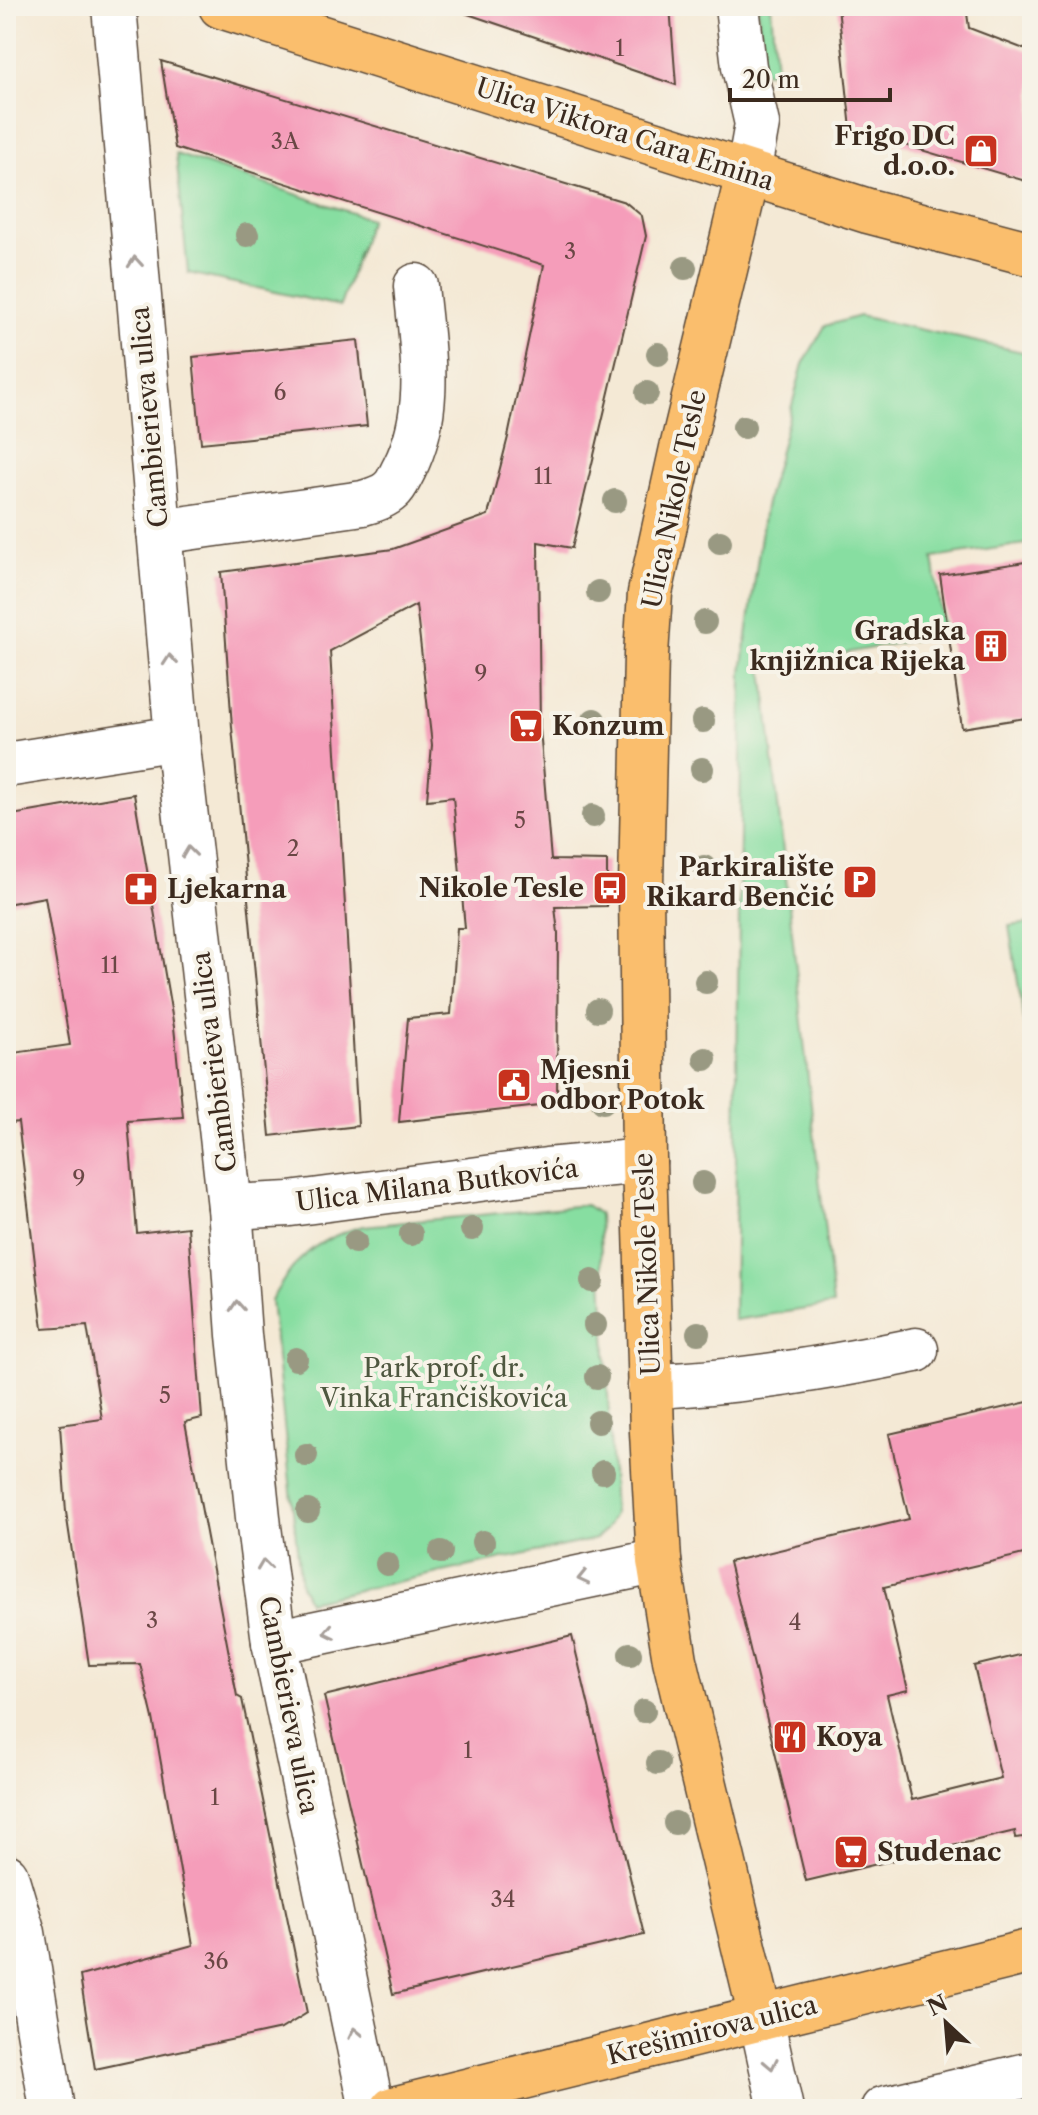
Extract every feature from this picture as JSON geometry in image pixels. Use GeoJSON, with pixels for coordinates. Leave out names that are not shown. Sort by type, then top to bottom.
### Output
{"type":"FeatureCollection","features":[{"type":"Feature","properties":{"kind":"main road","name":"Ulica Viktora Cara Emina"},"geometry":{"type":"LineString","coordinates":[[221,6],[868,211],[1032,254]]}},
{"type":"Feature","properties":{"kind":"main road","name":"Ulica Nikole Tesle"},"geometry":{"type":"LineString","coordinates":[[748,174],[650,593],[641,885],[644,1161],[650,1386],[659,1561],[675,1660],[761,2018]]}},
{"type":"Feature","properties":{"kind":"main road","name":"Krešimirova ulica"},"geometry":{"type":"LineString","coordinates":[[393,2109],[1032,1951]]}},
{"type":"Feature","properties":{"kind":"street","name":"Cambierieva ulica"},"geometry":{"type":"LineString","coordinates":[[114,6],[177,738],[230,1207],[239,1335],[274,1642],[372,2109]]}},
{"type":"Feature","properties":{"kind":"street"},"geometry":{"type":"LineString","coordinates":[[737,6],[744,67],[757,124],[748,174]]}},
{"type":"Feature","properties":{"kind":"street"},"geometry":{"type":"LineString","coordinates":[[159,532],[363,503],[392,489],[409,458],[424,400],[416,286]]}},
{"type":"Feature","properties":{"kind":"street"},"geometry":{"type":"LineString","coordinates":[[6,765],[177,738]]}},
{"type":"Feature","properties":{"kind":"street","name":"Ulica Milana Butkovića"},"geometry":{"type":"LineString","coordinates":[[230,1207],[290,1204],[547,1170],[644,1161]]}},
{"type":"Feature","properties":{"kind":"street"},"geometry":{"type":"LineString","coordinates":[[650,1386],[709,1384],[916,1350]]}},
{"type":"Feature","properties":{"kind":"street"},"geometry":{"type":"LineString","coordinates":[[274,1642],[659,1561]]}},
{"type":"Feature","properties":{"kind":"street"},"geometry":{"type":"LineString","coordinates":[[6,1876],[23,1933],[52,2109]]}},
{"type":"Feature","properties":{"kind":"street"},"geometry":{"type":"LineString","coordinates":[[761,2018],[781,2109]]}},
{"type":"Feature","properties":{"kind":"street"},"geometry":{"type":"LineString","coordinates":[[883,2109],[1032,2074]]}},
{"type":"Feature","properties":{"kind":"green space"},"geometry":{"type":"Polygon","coordinates":[[[758,6],[771,6],[776,71],[763,72],[758,6]]]}},
{"type":"Feature","properties":{"kind":"green space"},"geometry":{"type":"Polygon","coordinates":[[[176,154],[370,219],[340,306],[188,273],[176,154]]]}},
{"type":"Feature","properties":{"kind":"green space"},"geometry":{"type":"Polygon","coordinates":[[[859,316],[1032,354],[1032,543],[933,558],[944,634],[763,669],[833,1305],[734,1320],[742,672],[765,507],[803,364],[825,326],[859,316]]]}},
{"type":"Feature","properties":{"kind":"green space"},"geometry":{"type":"Polygon","coordinates":[[[1032,923],[1032,1070],[1009,926],[1032,923]]]}},
{"type":"Feature","properties":{"kind":"green space","name":"Park prof. dr. Vinka Frančiškovića"},"geometry":{"type":"Polygon","coordinates":[[[586,1205],[599,1214],[614,1514],[606,1529],[596,1539],[308,1601],[301,1586],[271,1301],[288,1273],[319,1244],[363,1226],[586,1205]]]}},
{"type":"Feature","properties":{"kind":"building"},"geometry":{"type":"Polygon","coordinates":[[[467,6],[670,6],[676,85],[465,13],[467,6]]]}},
{"type":"Feature","properties":{"kind":"building"},"geometry":{"type":"Polygon","coordinates":[[[838,6],[966,6],[969,28],[1032,52],[1032,183],[851,129],[838,6]]]}},
{"type":"Feature","properties":{"kind":"building"},"geometry":{"type":"Polygon","coordinates":[[[161,61],[625,202],[642,216],[646,236],[572,548],[538,542],[540,729],[551,860],[607,861],[607,906],[555,907],[558,933],[557,1104],[399,1122],[408,1018],[451,1014],[457,928],[465,928],[453,797],[427,800],[432,745],[416,605],[330,651],[358,1126],[270,1136],[232,727],[221,572],[393,549],[488,515],[508,437],[544,265],[175,148],[161,61]]]}},
{"type":"Feature","properties":{"kind":"building"},"geometry":{"type":"Polygon","coordinates":[[[358,340],[367,426],[201,443],[193,357],[358,340]]]}},
{"type":"Feature","properties":{"kind":"building","name":"Gradska knjižnica Rijeka"},"geometry":{"type":"Polygon","coordinates":[[[1032,561],[1032,717],[962,728],[940,575],[1032,561]]]}},
{"type":"Feature","properties":{"kind":"building"},"geometry":{"type":"Polygon","coordinates":[[[134,794],[174,1027],[183,1117],[128,1121],[137,1233],[188,1227],[202,1418],[185,1422],[237,1696],[242,1699],[307,2013],[281,2029],[95,2069],[80,1976],[193,1945],[153,1718],[140,1664],[89,1665],[66,1512],[60,1425],[102,1419],[87,1326],[43,1329],[18,1122],[6,1124],[6,1054],[70,1045],[45,897],[6,904],[6,816],[134,794]]]}},
{"type":"Feature","properties":{"kind":"building"},"geometry":{"type":"Polygon","coordinates":[[[1032,1401],[1032,1552],[884,1587],[908,1690],[887,1695],[912,1800],[1001,1778],[974,1666],[1032,1652],[1032,1836],[1016,1838],[1015,1831],[806,1881],[729,1562],[909,1519],[889,1434],[1032,1401]]]}},
{"type":"Feature","properties":{"kind":"building"},"geometry":{"type":"Polygon","coordinates":[[[572,1636],[644,1935],[393,1994],[324,1696],[572,1636]]]}},
{"type":"Feature","properties":{"kind":"place","name":"Frigo DC d.o.o."},"geometry":{"type":"Point","coordinates":[981,151]}},
{"type":"Feature","properties":{"kind":"place","name":"Gradska knjižnica Rijeka"},"geometry":{"type":"Point","coordinates":[991,646]}},
{"type":"Feature","properties":{"kind":"place","name":"Konzum"},"geometry":{"type":"Point","coordinates":[526,726]}},
{"type":"Feature","properties":{"kind":"place","name":"Parkiralište Rikard Benčić"},"geometry":{"type":"Point","coordinates":[860,882]}},
{"type":"Feature","properties":{"kind":"place","name":"Nikole Tesle"},"geometry":{"type":"Point","coordinates":[610,888]}},
{"type":"Feature","properties":{"kind":"place","name":"Ljekarna"},"geometry":{"type":"Point","coordinates":[141,889]}},
{"type":"Feature","properties":{"kind":"place","name":"Mjesni odbor Potok"},"geometry":{"type":"Point","coordinates":[514,1085]}},
{"type":"Feature","properties":{"kind":"place","name":"Koya"},"geometry":{"type":"Point","coordinates":[790,1737]}},
{"type":"Feature","properties":{"kind":"place","name":"Studenac"},"geometry":{"type":"Point","coordinates":[851,1852]}}]}
